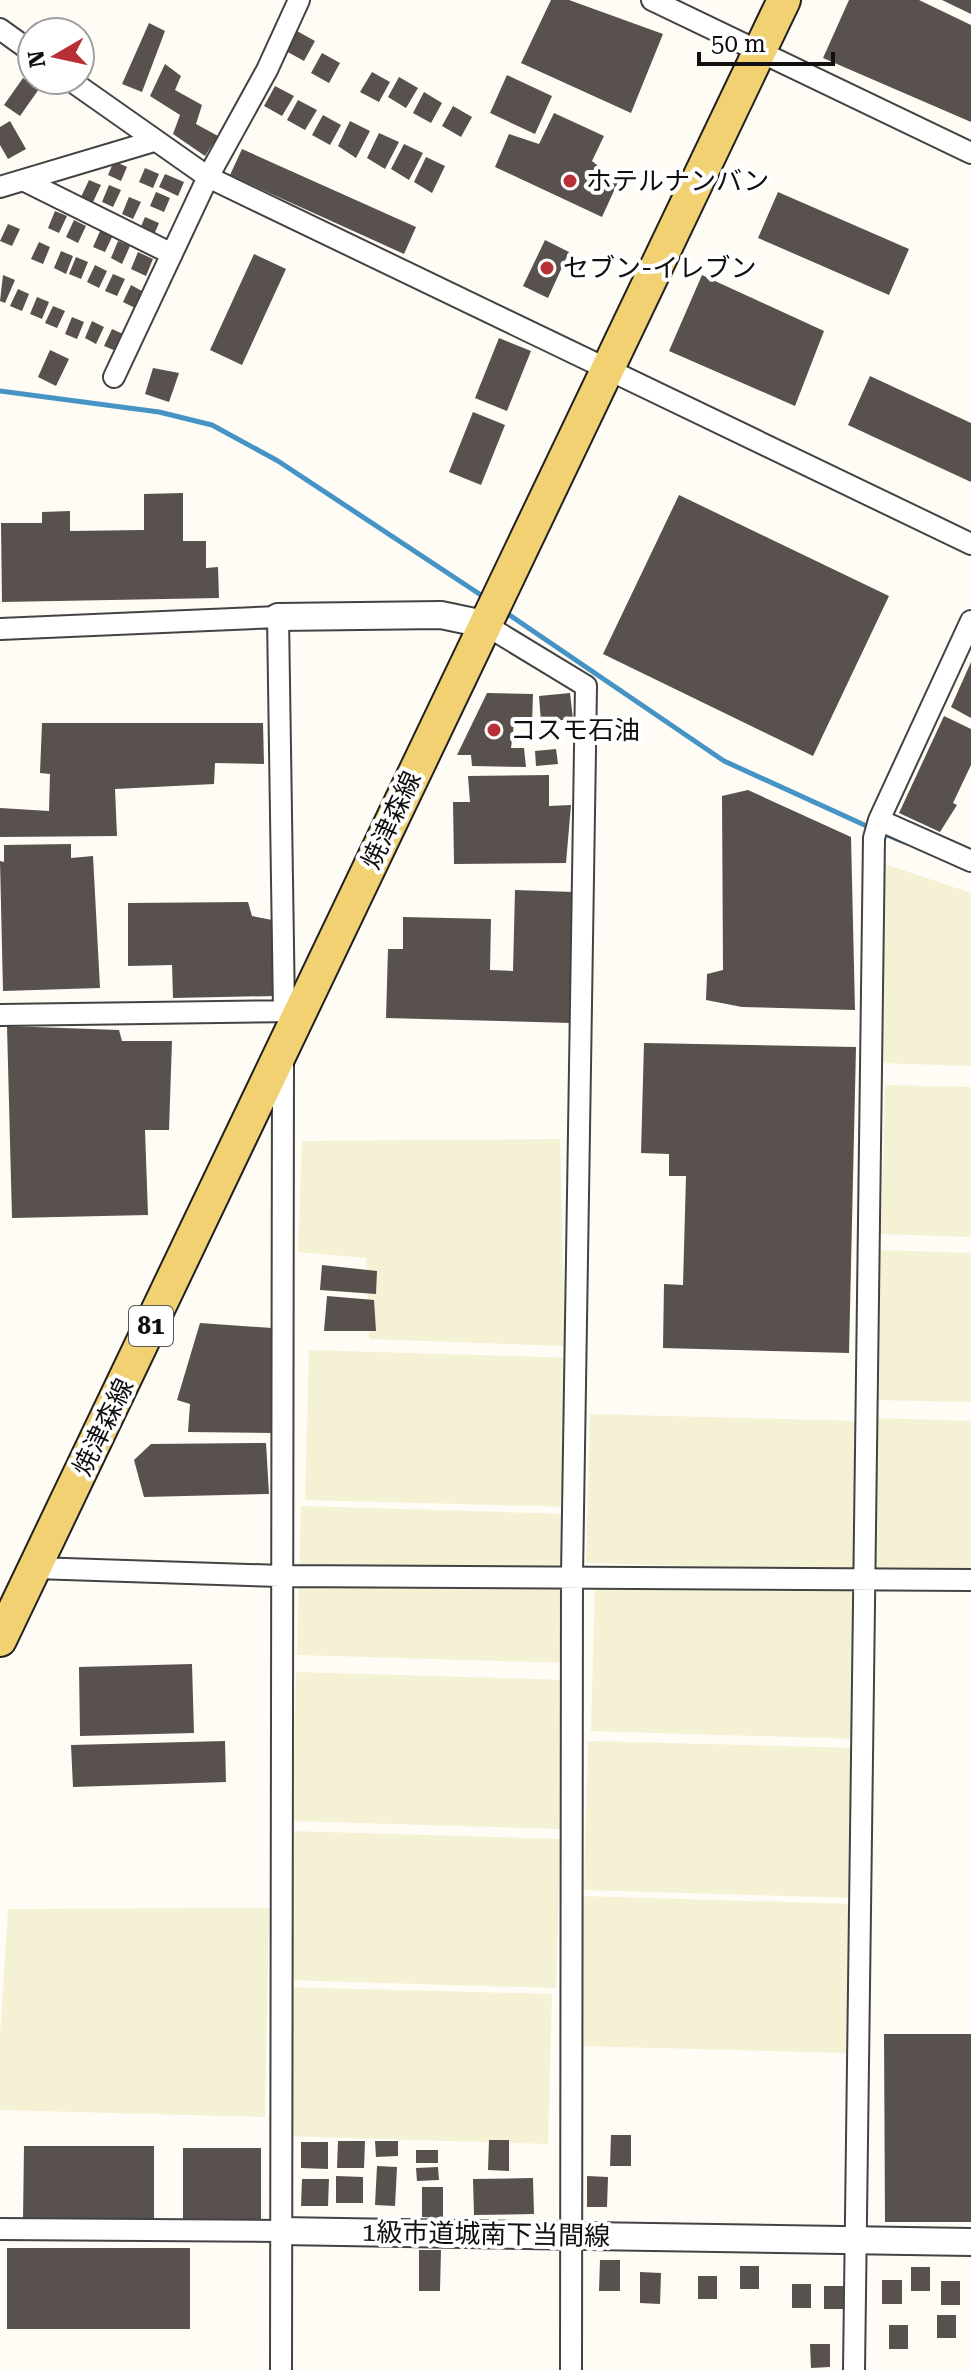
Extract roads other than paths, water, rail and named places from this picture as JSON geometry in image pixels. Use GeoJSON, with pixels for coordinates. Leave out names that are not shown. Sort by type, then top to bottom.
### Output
{"type":"FeatureCollection","features":[{"type":"Feature","properties":{"kind":"main road","name":"焼津森線"},"geometry":{"type":"LineString","coordinates":[[4,1621],[35,1568],[283,1052],[292,1011],[484,624],[784,0]]}},
{"type":"Feature","properties":{"kind":"street"},"geometry":{"type":"LineString","coordinates":[[114,377],[208,177],[267,70],[299,0]]}},
{"type":"Feature","properties":{"kind":"street"},"geometry":{"type":"LineString","coordinates":[[652,0],[971,153]]}},
{"type":"Feature","properties":{"kind":"street"},"geometry":{"type":"LineString","coordinates":[[92,96],[208,177],[971,544]]}},
{"type":"Feature","properties":{"kind":"street"},"geometry":{"type":"LineString","coordinates":[[0,187],[154,141]]}},
{"type":"Feature","properties":{"kind":"street"},"geometry":{"type":"LineString","coordinates":[[23,180],[172,254]]}},
{"type":"Feature","properties":{"kind":"street"},"geometry":{"type":"LineString","coordinates":[[0,629],[278,617],[441,615],[484,624],[586,686],[572,1575],[571,2370]]}},
{"type":"Feature","properties":{"kind":"street"},"geometry":{"type":"LineString","coordinates":[[0,1015],[292,1011],[278,617]]}},
{"type":"Feature","properties":{"kind":"street"},"geometry":{"type":"LineString","coordinates":[[854,2370],[876,829],[971,621]]}},
{"type":"Feature","properties":{"kind":"street"},"geometry":{"type":"LineString","coordinates":[[876,829],[971,861]]}},
{"type":"Feature","properties":{"kind":"street"},"geometry":{"type":"LineString","coordinates":[[281,2370],[283,1052]]}},
{"type":"Feature","properties":{"kind":"street"},"geometry":{"type":"LineString","coordinates":[[35,1568],[281,1576],[572,1575],[971,1580]]}},
{"type":"Feature","properties":{"kind":"street","name":"1級市道城南下当間線"},"geometry":{"type":"LineString","coordinates":[[0,2229],[971,2242]]}},
{"type":"Feature","properties":{"kind":"waterway"},"geometry":{"type":"LineString","coordinates":[[0,391],[159,412],[212,425],[278,461],[487,599]]}},
{"type":"Feature","properties":{"kind":"waterway"},"geometry":{"type":"LineString","coordinates":[[505,612],[724,761],[871,828]]}},
{"type":"Feature","properties":{"kind":"waterway"},"geometry":{"type":"LineString","coordinates":[[880,832],[904,842]]}},
{"type":"Feature","properties":{"kind":"place","name":"ホテルナンバン"},"geometry":{"type":"Point","coordinates":[570,181]}},
{"type":"Feature","properties":{"kind":"place","name":"セブン-イレブン"},"geometry":{"type":"Point","coordinates":[547,268]}},
{"type":"Feature","properties":{"kind":"place","name":"コスモ石油"},"geometry":{"type":"Point","coordinates":[494,730]}}]}
